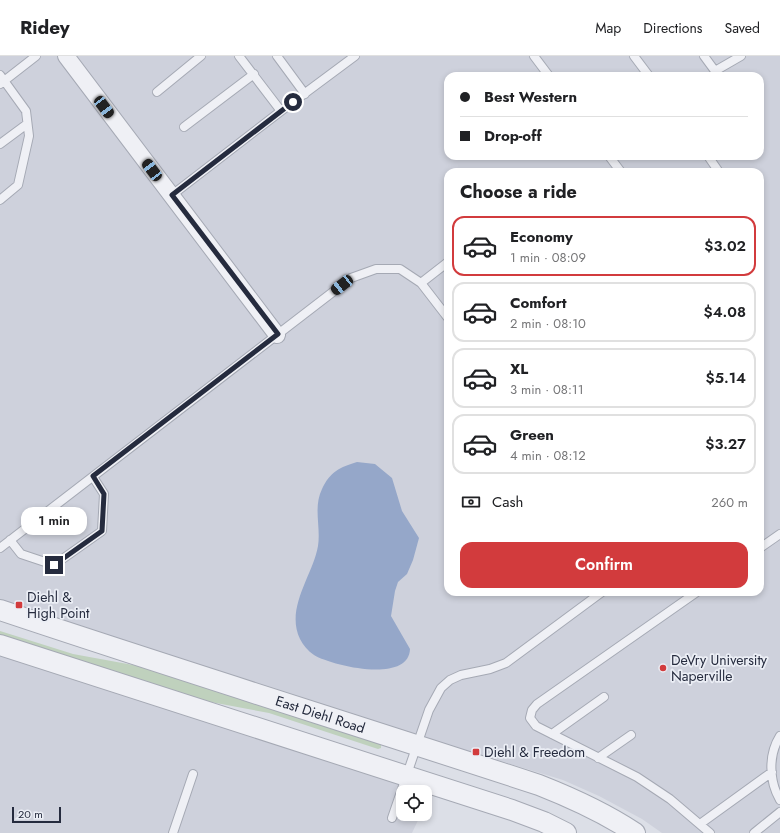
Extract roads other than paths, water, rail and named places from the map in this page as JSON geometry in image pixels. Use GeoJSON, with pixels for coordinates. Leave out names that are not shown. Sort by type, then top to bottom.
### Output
{"type":"FeatureCollection","features":[{"type":"Feature","properties":{"kind":"street"},"geometry":{"type":"LineString","coordinates":[[66,56],[278,334]]}},
{"type":"Feature","properties":{"kind":"street","name":"East Diehl Road"},"geometry":{"type":"LineString","coordinates":[[0,610],[147,659],[258,693],[560,793],[594,809],[635,833]]}},
{"type":"Feature","properties":{"kind":"street"},"geometry":{"type":"LineString","coordinates":[[0,645],[407,775],[512,810],[544,822],[566,833]]}},
{"type":"Feature","properties":{"kind":"lane"},"geometry":{"type":"LineString","coordinates":[[0,200],[18,185],[29,136],[26,111],[1,80],[36,56]]}},
{"type":"Feature","properties":{"kind":"lane"},"geometry":{"type":"LineString","coordinates":[[157,92],[201,56]]}},
{"type":"Feature","properties":{"kind":"lane"},"geometry":{"type":"LineString","coordinates":[[240,56],[281,111]]}},
{"type":"Feature","properties":{"kind":"lane"},"geometry":{"type":"LineString","coordinates":[[277,56],[305,94]]}},
{"type":"Feature","properties":{"kind":"lane"},"geometry":{"type":"LineString","coordinates":[[172,195],[355,56]]}},
{"type":"Feature","properties":{"kind":"lane"},"geometry":{"type":"LineString","coordinates":[[534,56],[546,72]]}},
{"type":"Feature","properties":{"kind":"lane"},"geometry":{"type":"LineString","coordinates":[[634,56],[646,72]]}},
{"type":"Feature","properties":{"kind":"lane"},"geometry":{"type":"LineString","coordinates":[[704,56],[715,71],[742,56]]}},
{"type":"Feature","properties":{"kind":"lane"},"geometry":{"type":"LineString","coordinates":[[184,127],[254,74]]}},
{"type":"Feature","properties":{"kind":"lane"},"geometry":{"type":"LineString","coordinates":[[0,144],[27,124]]}},
{"type":"Feature","properties":{"kind":"lane"},"geometry":{"type":"LineString","coordinates":[[421,283],[444,265]]}},
{"type":"Feature","properties":{"kind":"lane"},"geometry":{"type":"LineString","coordinates":[[0,548],[352,278],[376,269],[400,269],[421,283],[444,313]]}},
{"type":"Feature","properties":{"kind":"lane"},"geometry":{"type":"LineString","coordinates":[[10,540],[21,554],[54,565],[102,531],[104,494],[93,476]]}},
{"type":"Feature","properties":{"kind":"lane"},"geometry":{"type":"LineString","coordinates":[[764,545],[780,534]]}},
{"type":"Feature","properties":{"kind":"lane"},"geometry":{"type":"LineString","coordinates":[[392,818],[429,710],[441,688],[450,680],[461,675],[490,669],[506,663],[597,596]]}},
{"type":"Feature","properties":{"kind":"lane"},"geometry":{"type":"LineString","coordinates":[[691,596],[537,704],[532,710],[530,718],[536,726],[637,777],[670,799],[710,833]]}},
{"type":"Feature","properties":{"kind":"lane"},"geometry":{"type":"LineString","coordinates":[[552,734],[604,697]]}},
{"type":"Feature","properties":{"kind":"lane"},"geometry":{"type":"LineString","coordinates":[[598,758],[632,734]]}},
{"type":"Feature","properties":{"kind":"lane"},"geometry":{"type":"LineString","coordinates":[[780,736],[776,742],[772,760],[772,778],[780,800]]}},
{"type":"Feature","properties":{"kind":"lane"},"geometry":{"type":"LineString","coordinates":[[700,824],[772,772]]}},
{"type":"Feature","properties":{"kind":"lane"},"geometry":{"type":"LineString","coordinates":[[173,833],[193,774]]}},
{"type":"Feature","properties":{"kind":"lane"},"geometry":{"type":"LineString","coordinates":[[754,833],[780,812]]}},
{"type":"Feature","properties":{"kind":"water"},"geometry":{"type":"Polygon","coordinates":[[[357,462],[375,464],[392,478],[402,511],[419,538],[413,560],[407,574],[398,582],[391,616],[410,649],[406,660],[397,666],[384,669],[368,669],[336,664],[314,655],[308,650],[300,639],[296,627],[298,604],[318,546],[319,496],[325,483],[332,474],[345,466],[357,462]]]}},
{"type":"Feature","properties":{"kind":"place","name":"Diehl & High Point"},"geometry":{"type":"Point","coordinates":[19,605]}},
{"type":"Feature","properties":{"kind":"place","name":"DeVry University Naperville"},"geometry":{"type":"Point","coordinates":[663,668]}},
{"type":"Feature","properties":{"kind":"place","name":"Diehl & Freedom"},"geometry":{"type":"Point","coordinates":[476,752]}}]}
